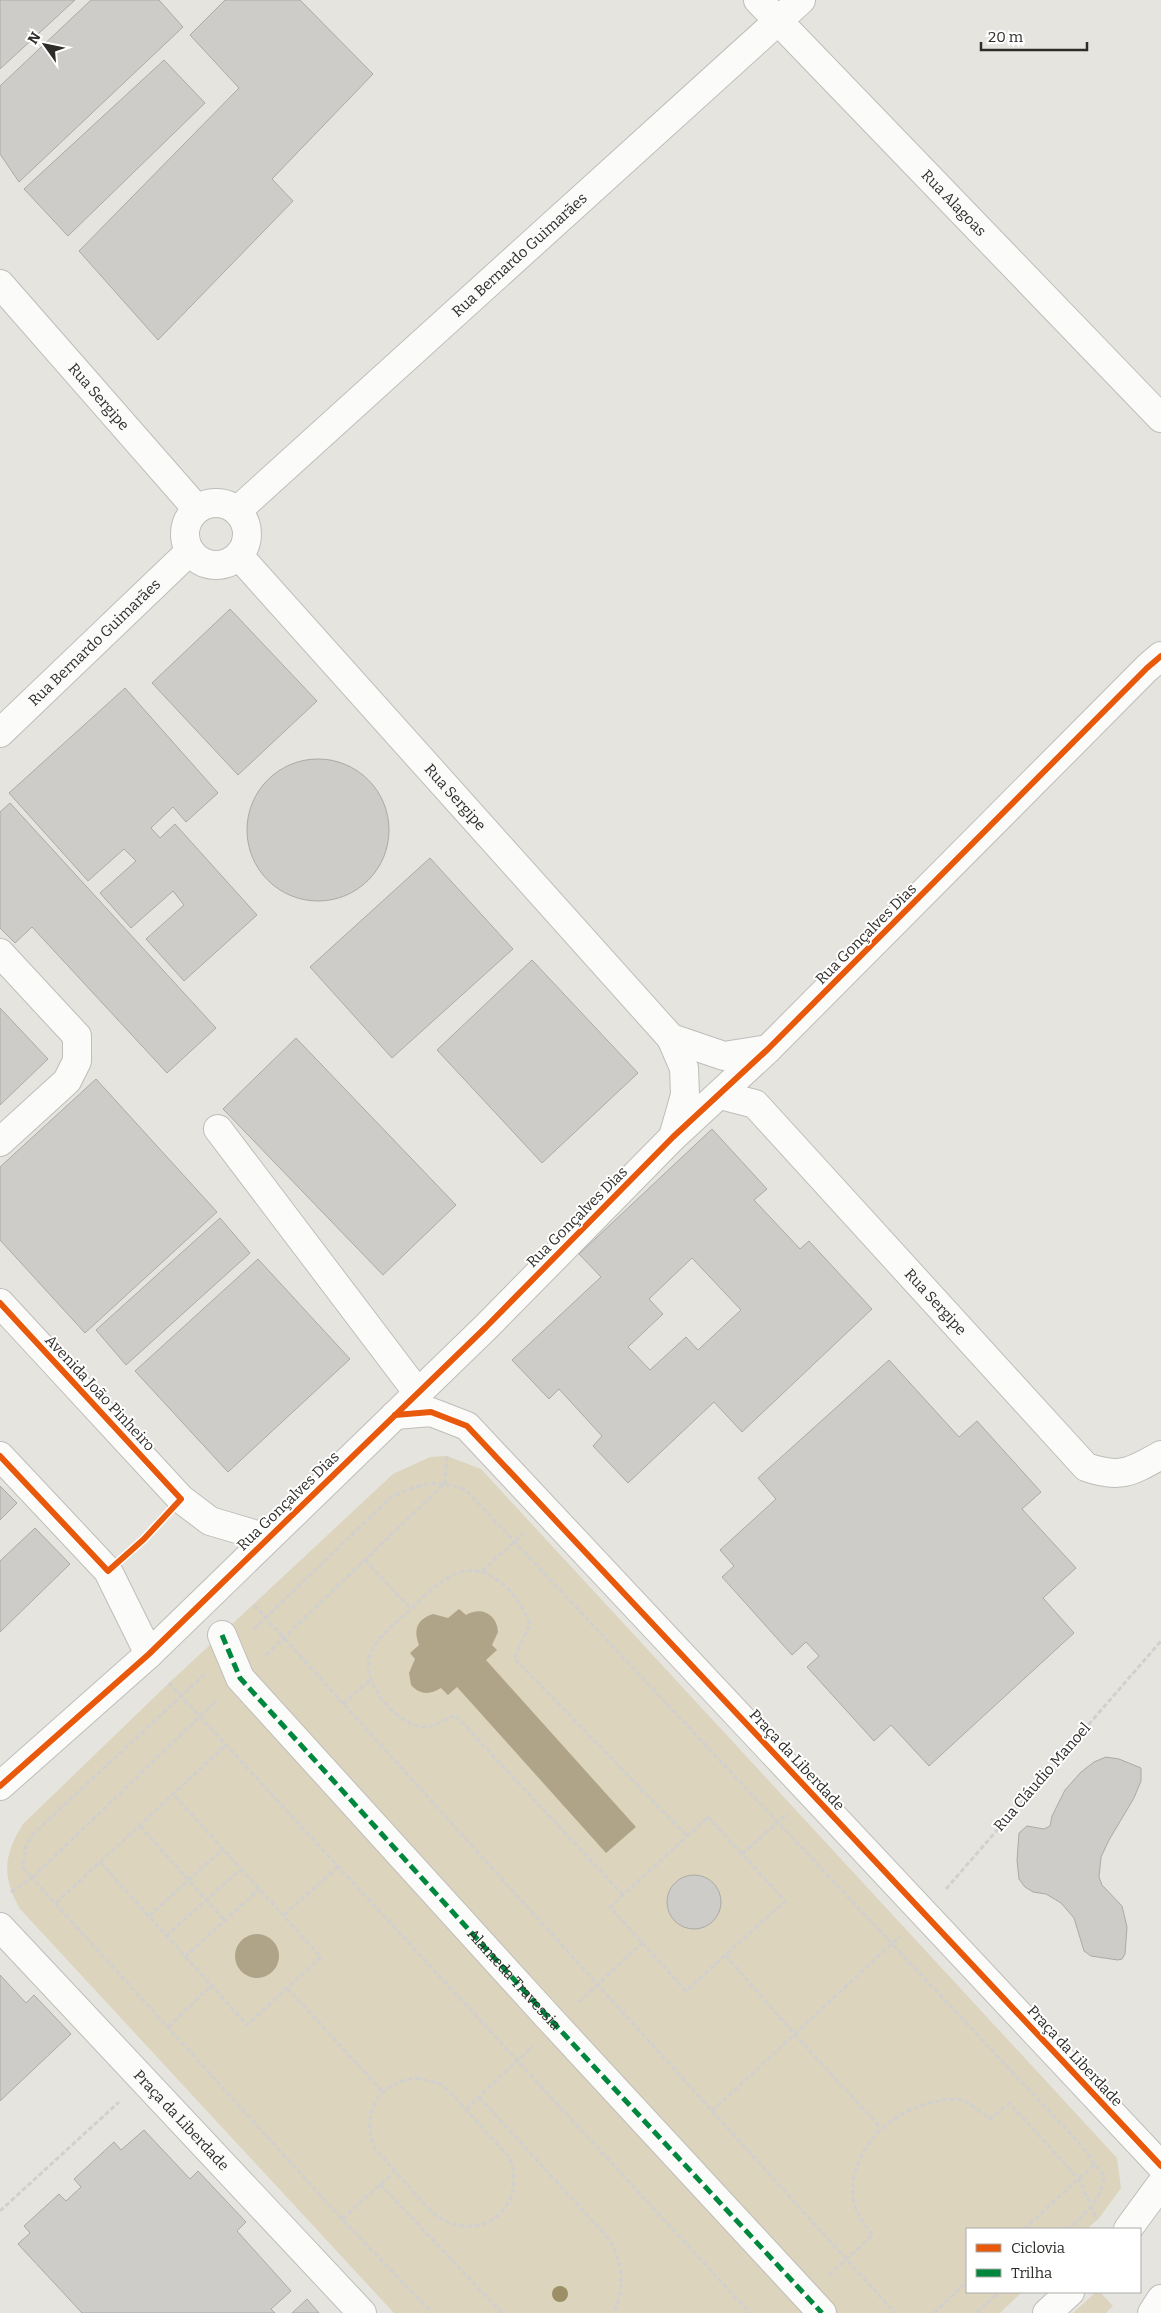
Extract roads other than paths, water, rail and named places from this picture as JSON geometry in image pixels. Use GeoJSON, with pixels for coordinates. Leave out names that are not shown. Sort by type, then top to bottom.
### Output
{"type":"FeatureCollection","features":[{"type":"Feature","properties":{"kind":"street","name":"Rua Alagoas"},"geometry":{"type":"LineString","coordinates":[[758,0],[1158,411]]}},
{"type":"Feature","properties":{"kind":"street","name":"Rua Bernardo Guimarães"},"geometry":{"type":"LineString","coordinates":[[238,510],[730,67],[801,0]]}},
{"type":"Feature","properties":{"kind":"street","name":"Rua Sergipe"},"geometry":{"type":"LineString","coordinates":[[0,284],[197,509]]}},
{"type":"Feature","properties":{"kind":"street"},"geometry":{"type":"LineString","coordinates":[[222,503],[238,510],[247,525],[248,533],[247,542],[239,556],[231,562],[213,565],[204,563],[190,552],[185,540],[185,529],[189,518],[197,509],[204,504],[222,503]]}},
{"type":"Feature","properties":{"kind":"street","name":"Rua Bernardo Guimarães"},"geometry":{"type":"LineString","coordinates":[[0,733],[190,552]]}},
{"type":"Feature","properties":{"kind":"street","name":"Rua Sergipe"},"geometry":{"type":"LineString","coordinates":[[239,556],[671,1038],[684,1068],[685,1095],[673,1137]]}},
{"type":"Feature","properties":{"kind":"street","name":"Rua Gonçalves Dias"},"geometry":{"type":"LineString","coordinates":[[0,1786],[149,1654],[486,1327],[673,1137],[768,1049],[1132,682],[1161,656]]}},
{"type":"Feature","properties":{"kind":"street"},"geometry":{"type":"LineString","coordinates":[[0,953],[77,1036],[77,1061],[67,1081],[0,1142]]}},
{"type":"Feature","properties":{"kind":"street","name":"Rua Sergipe"},"geometry":{"type":"LineString","coordinates":[[671,1038],[724,1056],[768,1049]]}},
{"type":"Feature","properties":{"kind":"street","name":"Rua Sergipe"},"geometry":{"type":"LineString","coordinates":[[720,1094],[755,1104],[1086,1467],[1107,1474],[1135,1470],[1161,1455]]}},
{"type":"Feature","properties":{"kind":"street"},"geometry":{"type":"LineString","coordinates":[[218,1129],[418,1393]]}},
{"type":"Feature","properties":{"kind":"street","name":"Avenida João Pinheiro"},"geometry":{"type":"LineString","coordinates":[[0,1303],[181,1499],[210,1522],[267,1538]]}},
{"type":"Feature","properties":{"kind":"street","name":"Praça da Liberdade"},"geometry":{"type":"LineString","coordinates":[[395,1415],[431,1412],[467,1426],[915,1922],[1161,2166]]}},
{"type":"Feature","properties":{"kind":"street"},"geometry":{"type":"LineString","coordinates":[[0,1456],[108,1571],[149,1654]]}},
{"type":"Feature","properties":{"kind":"street","name":"Alameda Travessia"},"geometry":{"type":"LineString","coordinates":[[225,1643],[240,1678],[549,2018],[814,2304]]}},
{"type":"Feature","properties":{"kind":"street","name":"Praça da Liberdade"},"geometry":{"type":"LineString","coordinates":[[0,1927],[362,2313]]}},
{"type":"Feature","properties":{"kind":"street"},"geometry":{"type":"LineString","coordinates":[[1129,2228],[1161,2184]]}},
{"type":"Feature","properties":{"kind":"street"},"geometry":{"type":"LineString","coordinates":[[1047,2313],[1069,2293]]}},
{"type":"Feature","properties":{"kind":"street"},"geometry":{"type":"LineString","coordinates":[[1152,2313],[1161,2299]]}}]}
